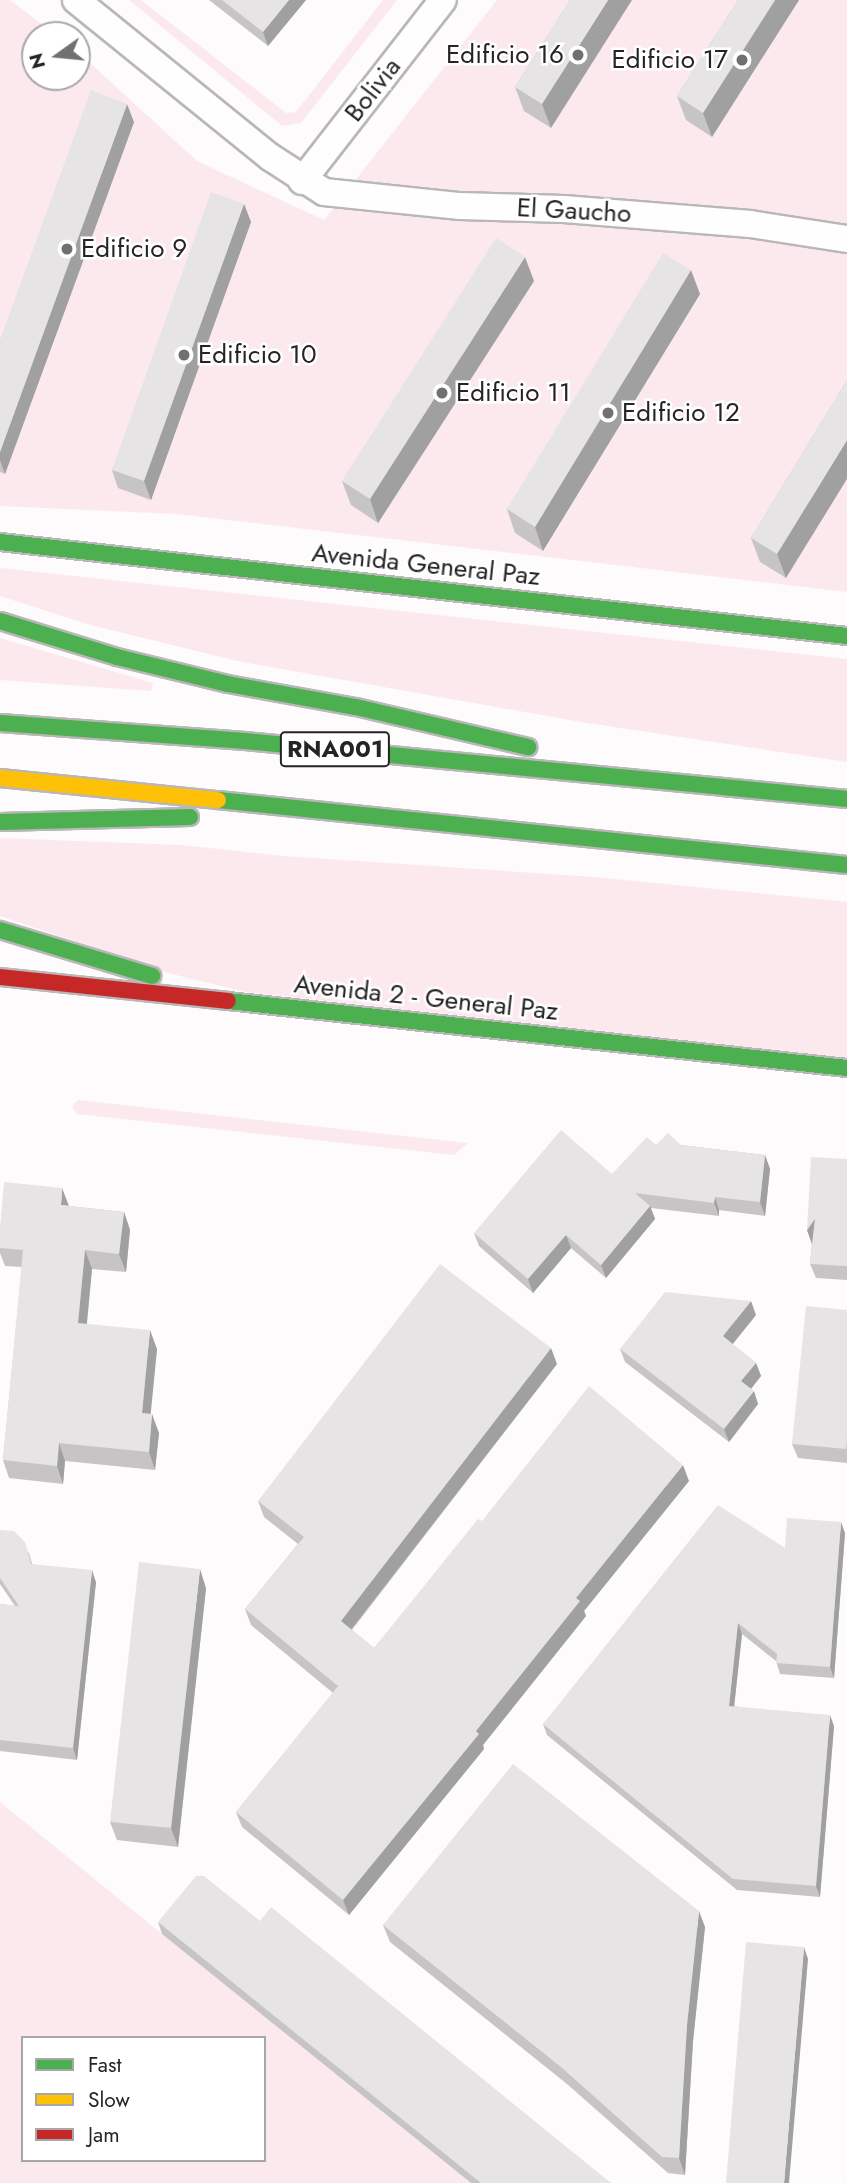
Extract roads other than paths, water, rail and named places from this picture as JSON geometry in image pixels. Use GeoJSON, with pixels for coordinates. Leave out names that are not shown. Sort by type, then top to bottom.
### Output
{"type":"FeatureCollection","features":[{"type":"Feature","properties":{"kind":"main road","name":"Avenida General Paz"},"geometry":{"type":"LineString","coordinates":[[0,542],[847,636]]}},
{"type":"Feature","properties":{"kind":"main road"},"geometry":{"type":"LineString","coordinates":[[0,621],[117,657],[228,684],[356,707],[540,749]]}},
{"type":"Feature","properties":{"kind":"main road","name":"RNA001"},"geometry":{"type":"LineString","coordinates":[[0,723],[245,741],[670,779],[847,799]]}},
{"type":"Feature","properties":{"kind":"main road"},"geometry":{"type":"LineString","coordinates":[[566,755],[670,779]]}},
{"type":"Feature","properties":{"kind":"main road","name":"RNA001"},"geometry":{"type":"LineString","coordinates":[[0,778],[360,813],[847,866]]}},
{"type":"Feature","properties":{"kind":"main road"},"geometry":{"type":"LineString","coordinates":[[0,822],[360,813]]}},
{"type":"Feature","properties":{"kind":"main road"},"geometry":{"type":"LineString","coordinates":[[0,930],[248,1005]]}},
{"type":"Feature","properties":{"kind":"main road","name":"Avenida 2 - General Paz"},"geometry":{"type":"LineString","coordinates":[[0,977],[847,1068]]}},
{"type":"Feature","properties":{"kind":"street","name":"El Gaucho"},"geometry":{"type":"LineString","coordinates":[[76,0],[302,181],[324,192],[363,198],[618,213],[750,224],[847,239]]}},
{"type":"Feature","properties":{"kind":"street","name":"Bolivia"},"geometry":{"type":"LineString","coordinates":[[302,181],[443,0]]}},
{"type":"Feature","properties":{"kind":"place","name":"Edificio 16"},"geometry":{"type":"Point","coordinates":[578,55]}},
{"type":"Feature","properties":{"kind":"place","name":"Edificio 17"},"geometry":{"type":"Point","coordinates":[742,60]}},
{"type":"Feature","properties":{"kind":"place","name":"Edificio 9"},"geometry":{"type":"Point","coordinates":[67,249]}},
{"type":"Feature","properties":{"kind":"place","name":"Edificio 10"},"geometry":{"type":"Point","coordinates":[184,355]}},
{"type":"Feature","properties":{"kind":"place","name":"Edificio 11"},"geometry":{"type":"Point","coordinates":[442,393]}},
{"type":"Feature","properties":{"kind":"place","name":"Edificio 12"},"geometry":{"type":"Point","coordinates":[608,413]}}]}
